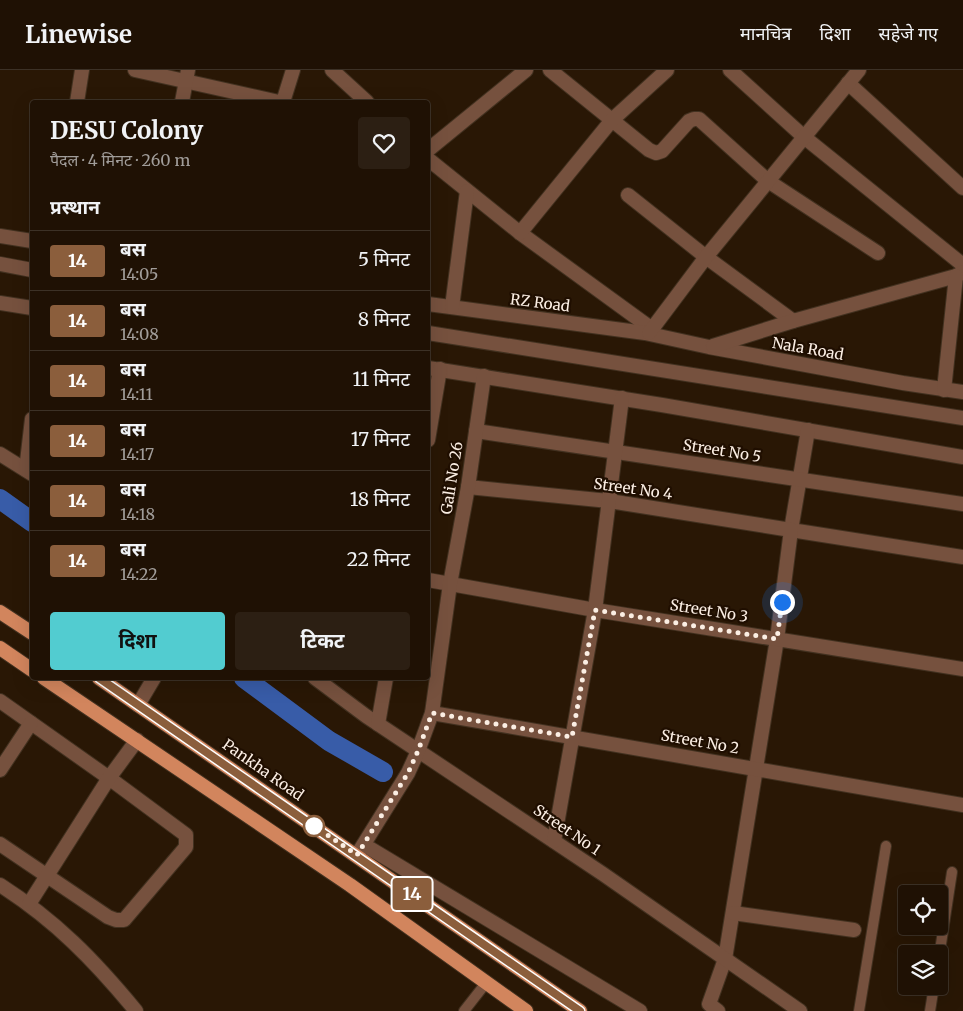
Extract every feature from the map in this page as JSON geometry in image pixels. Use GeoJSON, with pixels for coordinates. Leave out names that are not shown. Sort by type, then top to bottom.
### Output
{"type":"FeatureCollection","features":[{"type":"Feature","properties":{"kind":"main road"},"geometry":{"type":"LineString","coordinates":[[0,612],[30,633]]}},
{"type":"Feature","properties":{"kind":"main road"},"geometry":{"type":"LineString","coordinates":[[0,648],[30,669]]}},
{"type":"Feature","properties":{"kind":"main road"},"geometry":{"type":"LineString","coordinates":[[47,680],[350,885],[526,1011]]}},
{"type":"Feature","properties":{"kind":"main road","name":"Pankha Road"},"geometry":{"type":"LineString","coordinates":[[102,680],[580,1011]]}},
{"type":"Feature","properties":{"kind":"street"},"geometry":{"type":"LineString","coordinates":[[77,100],[82,70]]}},
{"type":"Feature","properties":{"kind":"street"},"geometry":{"type":"LineString","coordinates":[[135,70],[187,76],[274,100]]}},
{"type":"Feature","properties":{"kind":"street"},"geometry":{"type":"LineString","coordinates":[[282,100],[293,70]]}},
{"type":"Feature","properties":{"kind":"street"},"geometry":{"type":"LineString","coordinates":[[430,148],[526,70]]}},
{"type":"Feature","properties":{"kind":"street"},"geometry":{"type":"LineString","coordinates":[[550,70],[649,150],[656,153],[662,151],[689,121],[694,118],[699,119],[768,181],[878,253]]}},
{"type":"Feature","properties":{"kind":"street"},"geometry":{"type":"LineString","coordinates":[[520,233],[612,120],[667,70]]}},
{"type":"Feature","properties":{"kind":"street"},"geometry":{"type":"LineString","coordinates":[[730,70],[804,137],[961,271]]}},
{"type":"Feature","properties":{"kind":"street"},"geometry":{"type":"LineString","coordinates":[[430,161],[520,233],[650,332],[706,257],[859,70]]}},
{"type":"Feature","properties":{"kind":"street"},"geometry":{"type":"LineString","coordinates":[[340,72],[365,100]]}},
{"type":"Feature","properties":{"kind":"street"},"geometry":{"type":"LineString","coordinates":[[182,100],[187,76]]}},
{"type":"Feature","properties":{"kind":"street"},"geometry":{"type":"LineString","coordinates":[[848,84],[963,188]]}},
{"type":"Feature","properties":{"kind":"street"},"geometry":{"type":"LineString","coordinates":[[452,307],[467,191]]}},
{"type":"Feature","properties":{"kind":"street"},"geometry":{"type":"LineString","coordinates":[[628,195],[706,257],[792,321]]}},
{"type":"Feature","properties":{"kind":"street"},"geometry":{"type":"LineString","coordinates":[[0,236],[30,241]]}},
{"type":"Feature","properties":{"kind":"street"},"geometry":{"type":"LineString","coordinates":[[0,264],[30,270]]}},
{"type":"Feature","properties":{"kind":"street"},"geometry":{"type":"LineString","coordinates":[[709,348],[792,321],[961,271]]}},
{"type":"Feature","properties":{"kind":"street"},"geometry":{"type":"LineString","coordinates":[[944,390],[961,271]]}},
{"type":"Feature","properties":{"kind":"street"},"geometry":{"type":"LineString","coordinates":[[0,303],[30,308]]}},
{"type":"Feature","properties":{"kind":"street","name":"RZ Road"},"geometry":{"type":"LineString","coordinates":[[430,304],[650,332]]}},
{"type":"Feature","properties":{"kind":"street","name":"Nala Road"},"geometry":{"type":"LineString","coordinates":[[650,332],[709,348],[963,392]]}},
{"type":"Feature","properties":{"kind":"street"},"geometry":{"type":"LineString","coordinates":[[430,333],[963,418]]}},
{"type":"Feature","properties":{"kind":"street"},"geometry":{"type":"LineString","coordinates":[[430,416],[434,368],[622,398],[963,457]]}},
{"type":"Feature","properties":{"kind":"street","name":"Gali No 26"},"geometry":{"type":"LineString","coordinates":[[450,584],[468,487],[484,376]]}},
{"type":"Feature","properties":{"kind":"street"},"geometry":{"type":"LineString","coordinates":[[554,841],[595,610],[622,398]]}},
{"type":"Feature","properties":{"kind":"street"},"geometry":{"type":"LineString","coordinates":[[718,1011],[709,1004],[725,959],[733,913],[808,430]]}},
{"type":"Feature","properties":{"kind":"street","name":"Street No 5"},"geometry":{"type":"LineString","coordinates":[[476,431],[963,504]]}},
{"type":"Feature","properties":{"kind":"street"},"geometry":{"type":"LineString","coordinates":[[0,454],[29,472],[30,454]]}},
{"type":"Feature","properties":{"kind":"street","name":"Street No 4"},"geometry":{"type":"LineString","coordinates":[[468,487],[609,501],[963,557]]}},
{"type":"Feature","properties":{"kind":"street","name":"Street No 3"},"geometry":{"type":"LineString","coordinates":[[430,580],[595,610],[963,669]]}},
{"type":"Feature","properties":{"kind":"street"},"geometry":{"type":"LineString","coordinates":[[357,855],[408,773],[432,713],[450,584]]}},
{"type":"Feature","properties":{"kind":"street"},"geometry":{"type":"LineString","coordinates":[[138,705],[153,680]]}},
{"type":"Feature","properties":{"kind":"street","name":"Street No 1"},"geometry":{"type":"LineString","coordinates":[[319,680],[378,724],[554,841],[800,1011]]}},
{"type":"Feature","properties":{"kind":"street"},"geometry":{"type":"LineString","coordinates":[[378,724],[386,680]]}},
{"type":"Feature","properties":{"kind":"street"},"geometry":{"type":"LineString","coordinates":[[0,701],[110,778],[186,835],[186,848],[124,920],[116,920],[108,917],[0,844]]}},
{"type":"Feature","properties":{"kind":"street","name":"Street No 2"},"geometry":{"type":"LineString","coordinates":[[432,713],[963,805]]}},
{"type":"Feature","properties":{"kind":"street"},"geometry":{"type":"LineString","coordinates":[[0,770],[31,723]]}},
{"type":"Feature","properties":{"kind":"street"},"geometry":{"type":"LineString","coordinates":[[29,904],[110,778],[137,740]]}},
{"type":"Feature","properties":{"kind":"street"},"geometry":{"type":"LineString","coordinates":[[371,849],[640,1011]]}},
{"type":"Feature","properties":{"kind":"street"},"geometry":{"type":"LineString","coordinates":[[0,885],[29,904],[74,941],[110,979],[136,1011]]}},
{"type":"Feature","properties":{"kind":"street"},"geometry":{"type":"LineString","coordinates":[[733,913],[854,930]]}},
{"type":"Feature","properties":{"kind":"lane"},"geometry":{"type":"LineString","coordinates":[[859,1011],[886,846]]}},
{"type":"Feature","properties":{"kind":"lane"},"geometry":{"type":"LineString","coordinates":[[941,945],[952,872]]}},
{"type":"Feature","properties":{"kind":"lane"},"geometry":{"type":"LineString","coordinates":[[464,1011],[486,983]]}},
{"type":"Feature","properties":{"kind":"lane"},"geometry":{"type":"LineString","coordinates":[[930,1011],[933,995]]}},
{"type":"Feature","properties":{"kind":"waterway"},"geometry":{"type":"LineString","coordinates":[[0,499],[30,521]]}},
{"type":"Feature","properties":{"kind":"waterway"},"geometry":{"type":"LineString","coordinates":[[247,680],[329,741],[383,772]]}},
{"type":"Feature","properties":{"kind":"bus line","name":"14"},"geometry":{"type":"LineString","coordinates":[[102,680],[580,1011]]}},
{"type":"Feature","properties":{"kind":"route"},"geometry":{"type":"LineString","coordinates":[[314,826],[310,823],[357,855],[408,773],[432,713],[572,737],[595,610],[777,639],[782,602]]}}]}
